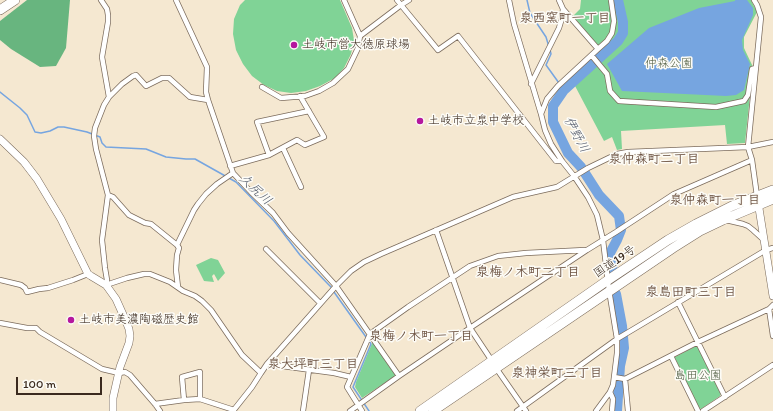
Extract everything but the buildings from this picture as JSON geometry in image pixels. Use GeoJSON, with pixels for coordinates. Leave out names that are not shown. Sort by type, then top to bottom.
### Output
{"type":"FeatureCollection","features":[{"type":"Feature","properties":{"kind":"highway"},"geometry":{"type":"LineString","coordinates":[[0,10],[15,0]]}},
{"type":"Feature","properties":{"kind":"highway","name":"国道19号"},"geometry":{"type":"LineString","coordinates":[[420,411],[700,231],[723,220],[773,190]]}},
{"type":"Feature","properties":{"kind":"highway","name":"国道19号"},"geometry":{"type":"LineString","coordinates":[[433,411],[608,280],[675,236],[732,206],[758,200],[773,199]]}},
{"type":"Feature","properties":{"kind":"street"},"geometry":{"type":"LineString","coordinates":[[101,0],[107,10],[108,15],[102,58],[109,97]]}},
{"type":"Feature","properties":{"kind":"street"},"geometry":{"type":"LineString","coordinates":[[176,0],[207,67],[206,92],[230,166],[231,174],[274,213],[288,233],[336,286],[399,376]]}},
{"type":"Feature","properties":{"kind":"street"},"geometry":{"type":"LineString","coordinates":[[262,87],[281,98],[305,96],[319,92],[334,83],[348,69],[358,48],[360,36],[344,0]]}},
{"type":"Feature","properties":{"kind":"street"},"geometry":{"type":"LineString","coordinates":[[397,0],[438,50],[458,36],[556,161],[562,160]]}},
{"type":"Feature","properties":{"kind":"street"},"geometry":{"type":"LineString","coordinates":[[360,36],[409,0]]}},
{"type":"Feature","properties":{"kind":"street"},"geometry":{"type":"LineString","coordinates":[[509,0],[514,24],[545,130],[551,144],[562,160],[576,174],[597,215],[603,240],[609,290],[618,339],[613,385],[610,392],[596,411]]}},
{"type":"Feature","properties":{"kind":"street"},"geometry":{"type":"LineString","coordinates":[[559,0],[563,9],[598,49]]}},
{"type":"Feature","properties":{"kind":"street"},"geometry":{"type":"LineString","coordinates":[[541,114],[548,99],[558,86],[592,56],[607,41],[612,33],[614,21],[611,0]]}},
{"type":"Feature","properties":{"kind":"street"},"geometry":{"type":"LineString","coordinates":[[754,0],[761,17],[748,147],[752,160],[764,240]]}},
{"type":"Feature","properties":{"kind":"street"},"geometry":{"type":"LineString","coordinates":[[532,84],[559,28],[563,9]]}},
{"type":"Feature","properties":{"kind":"street"},"geometry":{"type":"LineString","coordinates":[[592,56],[607,74],[610,91],[619,101],[716,107],[744,101],[748,95],[752,69],[756,68]]}},
{"type":"Feature","properties":{"kind":"street"},"geometry":{"type":"LineString","coordinates":[[106,285],[107,280],[102,240],[108,195],[94,136],[95,128],[104,105],[109,97],[122,84],[133,76],[136,76],[146,86],[162,78],[169,78],[190,97],[208,100]]}},
{"type":"Feature","properties":{"kind":"street"},"geometry":{"type":"LineString","coordinates":[[230,166],[269,155],[297,140],[305,145],[324,137],[300,96]]}},
{"type":"Feature","properties":{"kind":"street"},"geometry":{"type":"LineString","coordinates":[[269,155],[257,122],[309,111]]}},
{"type":"Feature","properties":{"kind":"street"},"geometry":{"type":"LineString","coordinates":[[0,139],[24,162],[37,179],[61,219],[88,274],[106,285],[116,299],[129,329],[129,343],[120,366],[113,398],[113,411]]}},
{"type":"Feature","properties":{"kind":"street"},"geometry":{"type":"LineString","coordinates":[[155,404],[200,399],[234,410],[252,387],[267,364],[320,303],[351,271],[364,262],[513,197],[557,187],[576,174],[617,154],[628,152],[748,147],[773,142]]}},
{"type":"Feature","properties":{"kind":"street"},"geometry":{"type":"LineString","coordinates":[[283,148],[301,187]]}},
{"type":"Feature","properties":{"kind":"street"},"geometry":{"type":"LineString","coordinates":[[350,411],[470,328],[674,194],[752,160]]}},
{"type":"Feature","properties":{"kind":"street"},"geometry":{"type":"LineString","coordinates":[[178,287],[176,270],[179,248],[178,245],[194,210],[206,194],[231,174]]}},
{"type":"Feature","properties":{"kind":"street"},"geometry":{"type":"LineString","coordinates":[[108,195],[113,197],[129,215],[145,223],[151,224],[178,245]]}},
{"type":"Feature","properties":{"kind":"street"},"geometry":{"type":"LineString","coordinates":[[723,220],[748,226],[764,240],[769,249],[773,296]]}},
{"type":"Feature","properties":{"kind":"street"},"geometry":{"type":"LineString","coordinates":[[436,230],[470,328],[524,409]]}},
{"type":"Feature","properties":{"kind":"street"},"geometry":{"type":"LineString","coordinates":[[266,249],[320,303]]}},
{"type":"Feature","properties":{"kind":"street"},"geometry":{"type":"LineString","coordinates":[[517,411],[524,409],[618,339],[769,249]]}},
{"type":"Feature","properties":{"kind":"street"},"geometry":{"type":"LineString","coordinates":[[362,411],[347,387],[370,334],[470,266],[498,256],[587,250]]}},
{"type":"Feature","properties":{"kind":"street"},"geometry":{"type":"LineString","coordinates":[[0,280],[20,285],[25,288],[27,292],[48,288],[88,274]]}},
{"type":"Feature","properties":{"kind":"street"},"geometry":{"type":"LineString","coordinates":[[106,285],[144,274],[153,275],[170,282],[202,301],[211,310],[242,355],[261,373]]}},
{"type":"Feature","properties":{"kind":"street"},"geometry":{"type":"LineString","coordinates":[[678,302],[725,397]]}},
{"type":"Feature","properties":{"kind":"street"},"geometry":{"type":"LineString","coordinates":[[614,377],[625,379],[698,342],[769,309],[773,305]]}},
{"type":"Feature","properties":{"kind":"street"},"geometry":{"type":"LineString","coordinates":[[769,309],[773,336]]}},
{"type":"Feature","properties":{"kind":"street"},"geometry":{"type":"LineString","coordinates":[[0,323],[26,328],[36,328],[40,332],[102,369],[119,373],[125,372],[130,375],[160,411]]}},
{"type":"Feature","properties":{"kind":"street"},"geometry":{"type":"LineString","coordinates":[[671,356],[698,411]]}},
{"type":"Feature","properties":{"kind":"street"},"geometry":{"type":"LineString","coordinates":[[267,364],[334,373],[351,377]]}},
{"type":"Feature","properties":{"kind":"street"},"geometry":{"type":"LineString","coordinates":[[703,411],[773,365]]}},
{"type":"Feature","properties":{"kind":"street"},"geometry":{"type":"LineString","coordinates":[[303,411],[308,370]]}},
{"type":"Feature","properties":{"kind":"street"},"geometry":{"type":"LineString","coordinates":[[184,400],[182,377],[200,372],[200,399]]}},
{"type":"Feature","properties":{"kind":"street"},"geometry":{"type":"LineString","coordinates":[[625,379],[628,411]]}},
{"type":"Feature","properties":{"kind":"street"},"geometry":{"type":"LineString","coordinates":[[610,392],[613,399],[612,411]]}},
{"type":"Feature","properties":{"kind":"green space"},"geometry":{"type":"Polygon","coordinates":[[[27,0],[70,0],[66,48],[56,66],[40,67],[11,49],[0,40],[0,21],[27,0]]]}},
{"type":"Feature","properties":{"kind":"green space","name":"土岐市営大徳原球場"},"geometry":{"type":"Polygon","coordinates":[[[245,0],[340,0],[352,28],[354,40],[351,54],[344,68],[335,78],[306,91],[291,93],[277,91],[264,85],[252,76],[243,64],[236,50],[233,34],[234,19],[240,5],[245,0]]]}},
{"type":"Feature","properties":{"kind":"green space","name":"仲森公園"},"geometry":{"type":"Polygon","coordinates":[[[581,0],[751,0],[757,12],[744,37],[744,48],[753,67],[745,143],[727,144],[725,125],[621,131],[622,149],[617,150],[612,137],[604,141],[574,84],[605,55],[573,16],[580,9],[581,0]]]}},
{"type":"Feature","properties":{"kind":"green space"},"geometry":{"type":"Polygon","coordinates":[[[211,258],[218,260],[225,273],[218,281],[214,274],[212,276],[214,282],[204,281],[196,265],[211,258]]]}},
{"type":"Feature","properties":{"kind":"green space"},"geometry":{"type":"Polygon","coordinates":[[[373,341],[395,373],[395,376],[362,398],[355,387],[373,341]]]}},
{"type":"Feature","properties":{"kind":"green space","name":"島田公園"},"geometry":{"type":"Polygon","coordinates":[[[696,346],[721,393],[720,396],[701,409],[699,408],[675,358],[696,346]]]}},
{"type":"Feature","properties":{"kind":"water"},"geometry":{"type":"Polygon","coordinates":[[[735,0],[747,0],[753,8],[753,15],[742,40],[743,50],[750,64],[744,90],[736,95],[726,96],[622,91],[607,64],[649,28],[699,8],[735,0]]]}},
{"type":"Feature","properties":{"kind":"waterway"},"geometry":{"type":"LineString","coordinates":[[527,0],[530,13],[546,37],[549,47]]}},
{"type":"Feature","properties":{"kind":"waterway","name":"伊野川"},"geometry":{"type":"LineString","coordinates":[[613,270],[609,255],[621,230],[619,216],[599,195],[581,167],[568,153],[553,122],[553,106],[564,90],[618,41],[623,33],[623,22],[618,0]]}},
{"type":"Feature","properties":{"kind":"waterway"},"geometry":{"type":"LineString","coordinates":[[550,50],[551,54],[546,65],[564,90]]}},
{"type":"Feature","properties":{"kind":"waterway","name":"久尻川"},"geometry":{"type":"LineString","coordinates":[[0,92],[27,115],[35,132],[41,133],[58,127],[87,132],[100,137],[102,143],[106,147],[146,149],[166,157],[195,159],[236,182],[274,221],[300,255],[332,288]]}},
{"type":"Feature","properties":{"kind":"waterway","name":"久尻川"},"geometry":{"type":"LineString","coordinates":[[334,292],[366,337]]}},
{"type":"Feature","properties":{"kind":"waterway","name":"伊野川"},"geometry":{"type":"LineString","coordinates":[[616,294],[622,326],[624,348],[620,366],[617,411]]}},
{"type":"Feature","properties":{"kind":"waterway","name":"久尻川"},"geometry":{"type":"LineString","coordinates":[[369,340],[371,344],[353,387],[369,411]]}},
{"type":"Feature","properties":{"kind":"place","name":"土岐市営大徳原球場"},"geometry":{"type":"Point","coordinates":[294,45]}},
{"type":"Feature","properties":{"kind":"place","name":"土岐市立泉中学校"},"geometry":{"type":"Point","coordinates":[420,121]}},
{"type":"Feature","properties":{"kind":"place","name":"土岐市美濃陶磁歴史館"},"geometry":{"type":"Point","coordinates":[71,320]}},
{"type":"Feature","properties":{"kind":"district","name":"泉西窯町一丁目"},"geometry":{"type":"Point","coordinates":[565,19]}},
{"type":"Feature","properties":{"kind":"district","name":"泉仲森町二丁目"},"geometry":{"type":"Point","coordinates":[654,160]}},
{"type":"Feature","properties":{"kind":"district","name":"泉仲森町一丁目"},"geometry":{"type":"Point","coordinates":[715,201]}},
{"type":"Feature","properties":{"kind":"district","name":"泉梅ノ木町二丁目"},"geometry":{"type":"Point","coordinates":[528,273]}},
{"type":"Feature","properties":{"kind":"district","name":"泉島田町三丁目"},"geometry":{"type":"Point","coordinates":[691,293]}},
{"type":"Feature","properties":{"kind":"district","name":"泉梅ノ木町一丁目"},"geometry":{"type":"Point","coordinates":[421,337]}},
{"type":"Feature","properties":{"kind":"district","name":"泉大坪町三丁目"},"geometry":{"type":"Point","coordinates":[313,365]}},
{"type":"Feature","properties":{"kind":"district","name":"泉神栄町三丁目"},"geometry":{"type":"Point","coordinates":[557,374]}}]}
